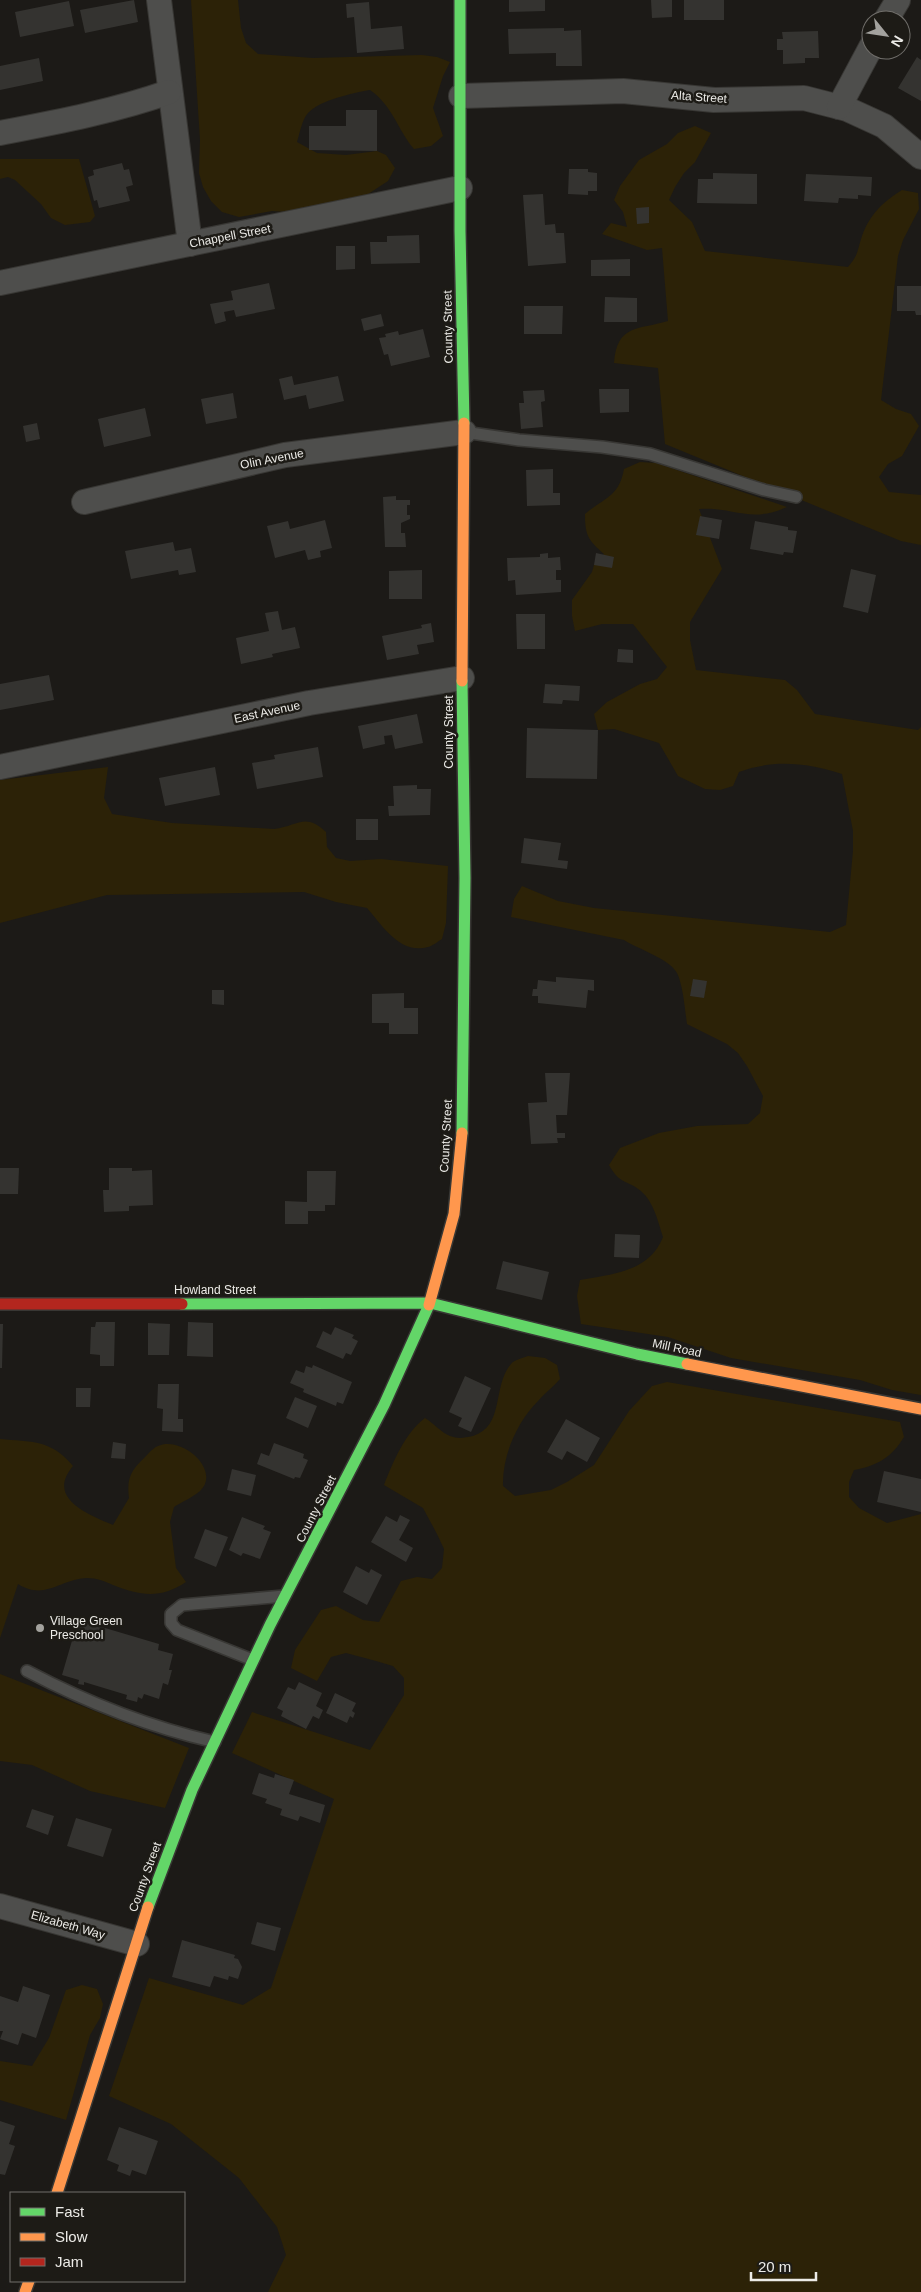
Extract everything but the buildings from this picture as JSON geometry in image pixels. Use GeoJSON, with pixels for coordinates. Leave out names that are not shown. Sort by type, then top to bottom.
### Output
{"type":"FeatureCollection","features":[{"type":"Feature","properties":{"kind":"street"},"geometry":{"type":"LineString","coordinates":[[159,0],[169,92],[190,244]]}},
{"type":"Feature","properties":{"kind":"street","name":"County Street"},"geometry":{"type":"LineString","coordinates":[[57,2192],[137,1944],[192,1790],[285,1596],[384,1405],[430,1303],[454,1214],[463,1122],[465,878],[462,678],[464,432],[460,188],[460,0]]}},
{"type":"Feature","properties":{"kind":"street"},"geometry":{"type":"LineString","coordinates":[[839,107],[864,60]]}},
{"type":"Feature","properties":{"kind":"street","name":"Alta Street"},"geometry":{"type":"LineString","coordinates":[[461,96],[623,91],[714,100],[804,98],[839,107],[884,126],[921,157]]}},
{"type":"Feature","properties":{"kind":"street"},"geometry":{"type":"LineString","coordinates":[[0,132],[140,102],[169,92]]}},
{"type":"Feature","properties":{"kind":"street","name":"Chappell Street"},"geometry":{"type":"LineString","coordinates":[[0,283],[460,188]]}},
{"type":"Feature","properties":{"kind":"street","name":"Olin Avenue"},"geometry":{"type":"LineString","coordinates":[[84,502],[285,455],[464,432]]}},
{"type":"Feature","properties":{"kind":"street","name":"East Avenue"},"geometry":{"type":"LineString","coordinates":[[0,767],[309,703],[462,678]]}},
{"type":"Feature","properties":{"kind":"street","name":"Howland Street"},"geometry":{"type":"LineString","coordinates":[[0,1304],[430,1303]]}},
{"type":"Feature","properties":{"kind":"street","name":"Mill Road"},"geometry":{"type":"LineString","coordinates":[[430,1303],[637,1354],[921,1409]]}},
{"type":"Feature","properties":{"kind":"street","name":"Elizabeth Way"},"geometry":{"type":"LineString","coordinates":[[0,1906],[137,1944]]}},
{"type":"Feature","properties":{"kind":"lane"},"geometry":{"type":"LineString","coordinates":[[464,432],[518,440],[602,447],[650,454],[764,490],[796,497]]}},
{"type":"Feature","properties":{"kind":"lane"},"geometry":{"type":"LineString","coordinates":[[254,1660],[177,1630],[171,1623],[171,1614],[182,1606],[285,1596]]}},
{"type":"Feature","properties":{"kind":"lane"},"geometry":{"type":"LineString","coordinates":[[27,1671],[62,1689],[168,1732],[214,1742]]}},
{"type":"Feature","properties":{"kind":"shaded area"},"geometry":{"type":"Polygon","coordinates":[[[191,0],[238,0],[241,28],[246,43],[258,54],[313,58],[422,55],[437,57],[450,62],[443,76],[433,108],[443,136],[431,146],[414,149],[390,110],[370,90],[337,98],[320,104],[308,113],[297,142],[317,153],[346,155],[377,151],[386,155],[395,168],[388,181],[362,198],[305,213],[272,211],[239,217],[222,212],[211,201],[203,187],[199,173],[200,140],[191,0]]]}},
{"type":"Feature","properties":{"kind":"shaded area"},"geometry":{"type":"Polygon","coordinates":[[[695,126],[711,133],[695,162],[684,173],[669,200],[692,222],[705,251],[848,267],[856,255],[865,228],[878,209],[902,190],[918,193],[919,209],[903,240],[898,256],[881,400],[896,409],[911,414],[919,426],[902,456],[888,464],[879,477],[889,492],[921,495],[921,545],[901,541],[665,444],[658,368],[614,363],[619,341],[624,335],[639,328],[668,321],[662,248],[647,250],[602,234],[611,223],[627,227],[623,212],[614,200],[620,186],[639,160],[667,144],[678,133],[695,126]]]}},
{"type":"Feature","properties":{"kind":"shaded area"},"geometry":{"type":"Polygon","coordinates":[[[0,159],[79,159],[95,216],[90,222],[65,225],[51,218],[41,204],[15,180],[8,177],[0,179],[0,159]]]}},
{"type":"Feature","properties":{"kind":"shaded area"},"geometry":{"type":"Polygon","coordinates":[[[640,462],[656,463],[787,507],[762,514],[699,509],[722,569],[690,622],[690,640],[696,670],[785,680],[797,690],[815,714],[918,730],[921,727],[921,1395],[892,1390],[860,1380],[731,1358],[668,1337],[581,1324],[577,1296],[580,1280],[617,1273],[639,1264],[649,1258],[657,1249],[663,1237],[649,1201],[636,1187],[620,1179],[609,1165],[620,1148],[659,1133],[697,1126],[748,1124],[760,1113],[763,1096],[738,1053],[727,1044],[687,1024],[681,984],[677,973],[668,963],[624,940],[511,917],[514,899],[522,886],[558,901],[594,908],[830,932],[846,925],[853,851],[853,831],[842,774],[803,765],[765,765],[739,772],[733,786],[720,790],[705,789],[678,776],[659,743],[614,729],[598,730],[594,714],[607,702],[640,684],[657,679],[667,667],[633,624],[602,624],[575,631],[572,616],[572,600],[592,572],[594,565],[604,554],[588,537],[585,514],[615,491],[622,478],[624,469],[640,462]]]}},
{"type":"Feature","properties":{"kind":"shaded area"},"geometry":{"type":"Polygon","coordinates":[[[108,767],[104,798],[112,814],[172,823],[274,829],[307,821],[319,826],[326,832],[327,847],[336,858],[350,861],[381,859],[448,866],[446,923],[442,939],[428,947],[409,947],[393,937],[367,908],[336,902],[304,892],[107,895],[0,923],[0,780],[108,767]]]}},
{"type":"Feature","properties":{"kind":"shaded area"},"geometry":{"type":"Polygon","coordinates":[[[528,1356],[545,1358],[557,1365],[560,1379],[530,1409],[512,1440],[505,1463],[503,1486],[515,1496],[551,1490],[594,1465],[629,1411],[652,1386],[667,1382],[900,1422],[904,1437],[883,1460],[854,1470],[849,1482],[849,1497],[859,1508],[887,1523],[921,1514],[921,2292],[268,2292],[286,2255],[277,2227],[239,2178],[171,2124],[109,2096],[149,1978],[243,2005],[271,1988],[334,1799],[232,1753],[252,1712],[370,1750],[404,1695],[404,1678],[393,1666],[346,1653],[331,1657],[317,1681],[291,1668],[295,1650],[321,1610],[336,1606],[363,1620],[379,1622],[401,1581],[417,1577],[432,1579],[442,1568],[444,1549],[423,1508],[384,1485],[406,1440],[425,1418],[444,1433],[453,1437],[470,1437],[483,1431],[490,1424],[494,1415],[505,1373],[516,1360],[528,1356]]]}},
{"type":"Feature","properties":{"kind":"shaded area"},"geometry":{"type":"Polygon","coordinates":[[[0,1439],[31,1442],[48,1446],[65,1457],[73,1466],[66,1477],[64,1487],[67,1496],[82,1510],[113,1525],[129,1498],[128,1487],[131,1474],[137,1465],[154,1449],[167,1444],[177,1445],[196,1456],[206,1474],[205,1483],[200,1491],[174,1507],[170,1522],[176,1568],[186,1582],[168,1591],[150,1594],[133,1592],[91,1578],[77,1579],[45,1590],[28,1589],[18,1584],[0,1638],[0,1439]]]}},
{"type":"Feature","properties":{"kind":"shaded area"},"geometry":{"type":"Polygon","coordinates":[[[0,1674],[189,1748],[165,1808],[90,1791],[32,1765],[0,1761],[0,1674]]]}},
{"type":"Feature","properties":{"kind":"shaded area"},"geometry":{"type":"Polygon","coordinates":[[[82,1985],[97,1989],[103,2004],[100,2018],[90,2035],[66,2120],[0,2100],[0,2061],[32,2066],[49,2038],[66,1990],[82,1985]]]}},
{"type":"Feature","properties":{"kind":"traffic: fast"},"geometry":{"type":"LineString","coordinates":[[460,0],[460,231],[464,423]]}},
{"type":"Feature","properties":{"kind":"traffic: fast"},"geometry":{"type":"LineString","coordinates":[[462,681],[465,878],[462,1133]]}},
{"type":"Feature","properties":{"kind":"traffic: fast"},"geometry":{"type":"LineString","coordinates":[[182,1304],[430,1303],[637,1354],[687,1364]]}},
{"type":"Feature","properties":{"kind":"traffic: fast"},"geometry":{"type":"LineString","coordinates":[[148,1907],[192,1790],[270,1625],[384,1405],[429,1305]]}},
{"type":"Feature","properties":{"kind":"traffic: slow"},"geometry":{"type":"LineString","coordinates":[[462,681],[464,423]]}},
{"type":"Feature","properties":{"kind":"traffic: slow"},"geometry":{"type":"LineString","coordinates":[[429,1305],[454,1214],[462,1133]]}},
{"type":"Feature","properties":{"kind":"traffic: slow"},"geometry":{"type":"LineString","coordinates":[[687,1364],[921,1409]]}},
{"type":"Feature","properties":{"kind":"traffic: slow"},"geometry":{"type":"LineString","coordinates":[[57,2192],[148,1907]]}},
{"type":"Feature","properties":{"kind":"traffic: slow"},"geometry":{"type":"LineString","coordinates":[[25,2292],[29,2282]]}},
{"type":"Feature","properties":{"kind":"traffic: jam"},"geometry":{"type":"LineString","coordinates":[[0,1304],[182,1304]]}},
{"type":"Feature","properties":{"kind":"place","name":"Village Green Preschool"},"geometry":{"type":"Point","coordinates":[40,1628]}}]}
